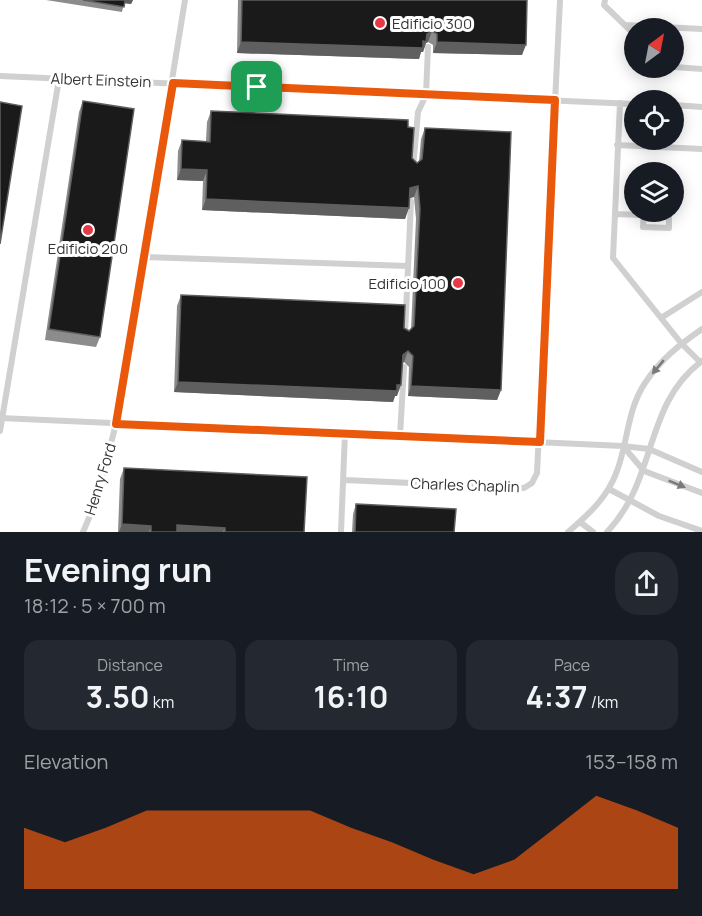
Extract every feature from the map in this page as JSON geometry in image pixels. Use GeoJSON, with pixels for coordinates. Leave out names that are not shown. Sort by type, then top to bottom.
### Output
{"type":"FeatureCollection","features":[{"type":"Feature","properties":{"kind":"lane","name":"Henry Ford"},"geometry":{"type":"LineString","coordinates":[[83,532],[95,504],[116,424],[185,0]]}},
{"type":"Feature","properties":{"kind":"lane","name":"Charles Chaplin"},"geometry":{"type":"LineString","coordinates":[[344,480],[524,488],[532,483],[537,473],[560,0]]}},
{"type":"Feature","properties":{"kind":"lane"},"geometry":{"type":"LineString","coordinates":[[605,0],[604,5],[624,24]]}},
{"type":"Feature","properties":{"kind":"lane"},"geometry":{"type":"LineString","coordinates":[[684,27],[702,28]]}},
{"type":"Feature","properties":{"kind":"lane"},"geometry":{"type":"LineString","coordinates":[[413,169],[418,112],[426,94],[428,47]]}},
{"type":"Feature","properties":{"kind":"lane"},"geometry":{"type":"LineString","coordinates":[[684,68],[702,69]]}},
{"type":"Feature","properties":{"kind":"lane","name":"Albert Einstein"},"geometry":{"type":"LineString","coordinates":[[0,76],[624,103]]}},
{"type":"Feature","properties":{"kind":"lane"},"geometry":{"type":"LineString","coordinates":[[0,431],[59,79]]}},
{"type":"Feature","properties":{"kind":"lane"},"geometry":{"type":"LineString","coordinates":[[607,532],[632,501],[644,471],[658,420],[676,386],[701,361],[681,343],[613,258],[620,103]]}},
{"type":"Feature","properties":{"kind":"lane"},"geometry":{"type":"LineString","coordinates":[[684,105],[702,106]]}},
{"type":"Feature","properties":{"kind":"lane"},"geometry":{"type":"LineString","coordinates":[[617,145],[702,149]]}},
{"type":"Feature","properties":{"kind":"lane"},"geometry":{"type":"LineString","coordinates":[[405,337],[411,201]]}},
{"type":"Feature","properties":{"kind":"lane"},"geometry":{"type":"LineString","coordinates":[[615,214],[624,214]]}},
{"type":"Feature","properties":{"kind":"lane"},"geometry":{"type":"LineString","coordinates":[[643,222],[643,227],[669,228],[669,222]]}},
{"type":"Feature","properties":{"kind":"lane"},"geometry":{"type":"LineString","coordinates":[[144,257],[408,266]]}},
{"type":"Feature","properties":{"kind":"lane"},"geometry":{"type":"LineString","coordinates":[[661,318],[702,292]]}},
{"type":"Feature","properties":{"kind":"lane"},"geometry":{"type":"LineString","coordinates":[[568,532],[598,506],[609,489],[617,471],[630,416],[644,384],[681,343],[702,328]]}},
{"type":"Feature","properties":{"kind":"lane"},"geometry":{"type":"LineString","coordinates":[[400,435],[404,367]]}},
{"type":"Feature","properties":{"kind":"lane"},"geometry":{"type":"LineString","coordinates":[[1,418],[623,446],[649,449],[702,472]]}},
{"type":"Feature","properties":{"kind":"lane"},"geometry":{"type":"LineString","coordinates":[[341,532],[345,433]]}},
{"type":"Feature","properties":{"kind":"lane"},"geometry":{"type":"LineString","coordinates":[[623,446],[644,471],[702,493]]}},
{"type":"Feature","properties":{"kind":"lane"},"geometry":{"type":"LineString","coordinates":[[609,489],[659,516],[702,531]]}},
{"type":"Feature","properties":{"kind":"lane"},"geometry":{"type":"LineString","coordinates":[[580,522],[593,532]]}},
{"type":"Feature","properties":{"kind":"building"},"geometry":{"type":"Polygon","coordinates":[[[83,0],[125,0],[124,7],[83,0]]]}},
{"type":"Feature","properties":{"kind":"building","name":"Edificio 300"},"geometry":{"type":"Polygon","coordinates":[[[242,0],[527,0],[526,45],[437,42],[437,34],[432,31],[427,34],[426,42],[423,41],[423,48],[241,42],[242,0]]]}},
{"type":"Feature","properties":{"kind":"building","name":"Edificio 200"},"geometry":{"type":"Polygon","coordinates":[[[83,101],[134,109],[100,337],[49,329],[83,101]]]}},
{"type":"Feature","properties":{"kind":"building"},"geometry":{"type":"Polygon","coordinates":[[[0,102],[22,106],[0,244],[0,102]]]}},
{"type":"Feature","properties":{"kind":"building","name":"Edificio 100"},"geometry":{"type":"Polygon","coordinates":[[[211,111],[408,120],[408,127],[414,128],[412,158],[417,163],[422,159],[425,128],[511,132],[501,390],[411,386],[413,356],[408,351],[403,355],[401,385],[397,385],[397,391],[178,382],[181,295],[405,305],[404,328],[409,331],[414,326],[420,209],[418,186],[410,188],[409,208],[206,199],[207,170],[181,169],[182,140],[210,142],[211,111]]]}},
{"type":"Feature","properties":{"kind":"building"},"geometry":{"type":"Polygon","coordinates":[[[124,468],[307,477],[304,532],[225,532],[225,528],[177,525],[177,532],[151,532],[151,526],[122,524],[124,468]]]}},
{"type":"Feature","properties":{"kind":"building"},"geometry":{"type":"Polygon","coordinates":[[[356,504],[456,509],[454,532],[355,532],[356,504]]]}},
{"type":"Feature","properties":{"kind":"place","name":"Edificio 300"},"geometry":{"type":"Point","coordinates":[380,23]}},
{"type":"Feature","properties":{"kind":"place","name":"Edificio 200"},"geometry":{"type":"Point","coordinates":[88,230]}},
{"type":"Feature","properties":{"kind":"place","name":"Edificio 100"},"geometry":{"type":"Point","coordinates":[458,283]}},
{"type":"Feature","properties":{"kind":"route"},"geometry":{"type":"LineString","coordinates":[[173,83],[257,87],[555,100],[540,442],[116,424],[173,83]]}}]}
